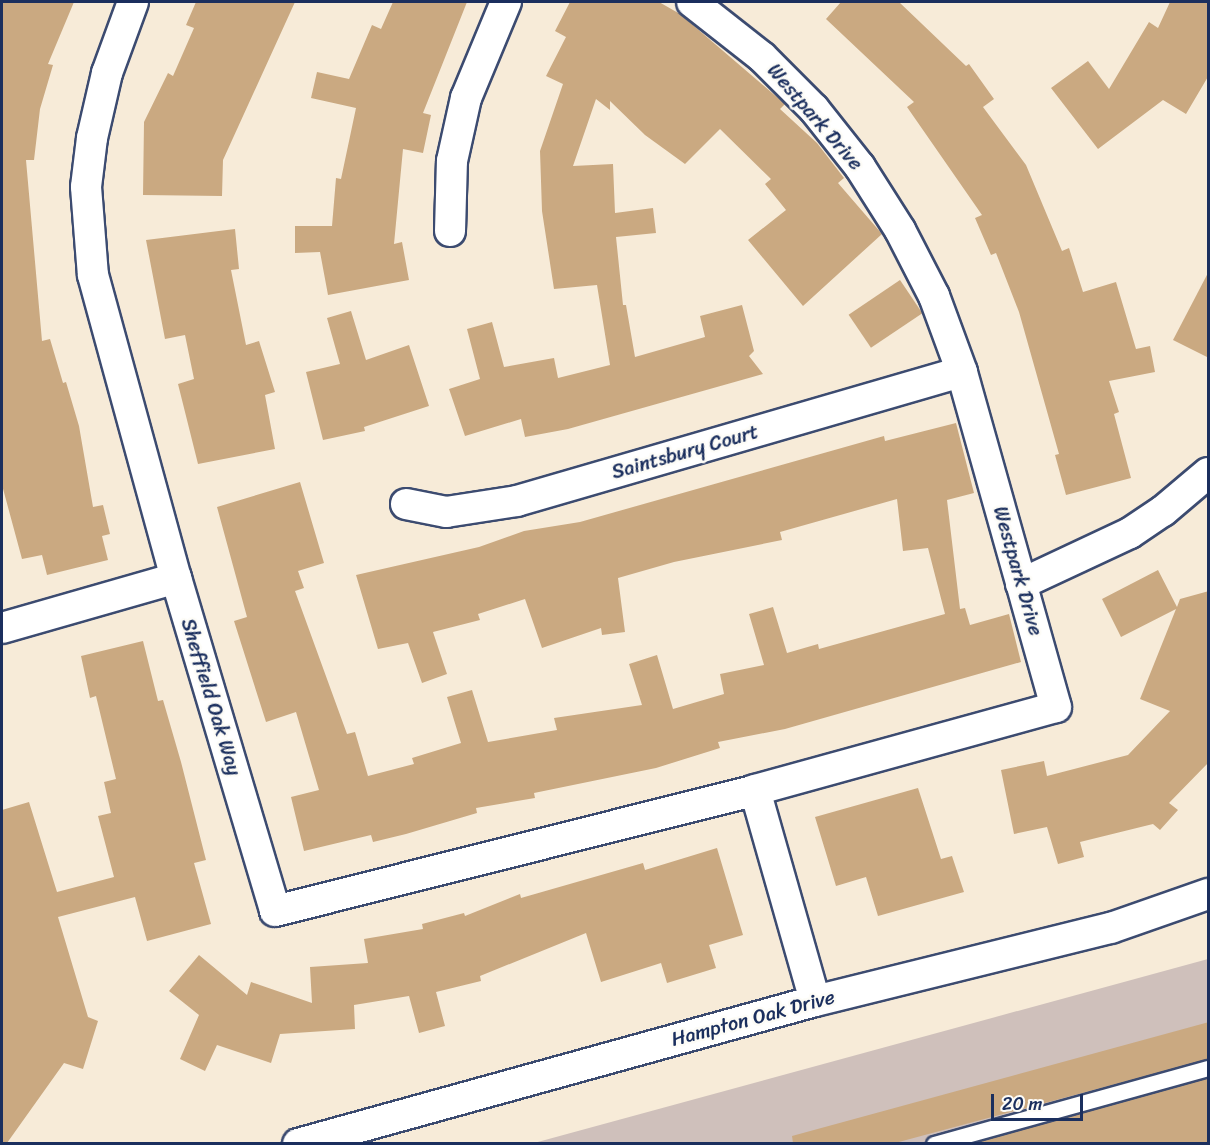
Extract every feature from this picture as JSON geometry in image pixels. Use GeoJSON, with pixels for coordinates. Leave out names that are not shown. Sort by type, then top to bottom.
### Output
{"type":"FeatureCollection","features":[{"type":"Feature","properties":{"kind":"street","name":"Sheffield Oak Way"},"geometry":{"type":"LineString","coordinates":[[133,2],[107,73],[92,138],[86,187],[87,227],[93,275],[176,578],[275,911],[755,790]]}},
{"type":"Feature","properties":{"kind":"street"},"geometry":{"type":"LineString","coordinates":[[450,231],[452,161],[466,98],[506,2]]}},
{"type":"Feature","properties":{"kind":"street","name":"Westpark Drive"},"geometry":{"type":"LineString","coordinates":[[692,2],[762,57],[814,109],[861,167],[900,230],[934,296],[962,372],[1056,707],[755,790]]}},
{"type":"Feature","properties":{"kind":"street","name":"Saintsbury Court"},"geometry":{"type":"LineString","coordinates":[[406,504],[446,512],[517,501],[962,372]]}},
{"type":"Feature","properties":{"kind":"street"},"geometry":{"type":"LineString","coordinates":[[1022,584],[1130,532],[1163,511],[1209,473]]}},
{"type":"Feature","properties":{"kind":"street"},"geometry":{"type":"LineString","coordinates":[[2,628],[176,578]]}},
{"type":"Feature","properties":{"kind":"street"},"geometry":{"type":"LineString","coordinates":[[755,790],[815,1001]]}},
{"type":"Feature","properties":{"kind":"street","name":"Hampton Oak Drive"},"geometry":{"type":"LineString","coordinates":[[298,1143],[815,1001],[1111,928],[1209,894]]}},
{"type":"Feature","properties":{"kind":"lane"},"geometry":{"type":"LineString","coordinates":[[934,1143],[1209,1068]]}},
{"type":"Feature","properties":{"kind":"shaded area"},"geometry":{"type":"Polygon","coordinates":[[[1208,959],[1208,1143],[534,1143],[1208,959]]]}},
{"type":"Feature","properties":{"kind":"building"},"geometry":{"type":"Polygon","coordinates":[[[2,2],[74,2],[48,64],[53,65],[40,109],[34,160],[26,160],[42,341],[50,339],[63,383],[66,382],[79,426],[93,507],[103,505],[110,534],[102,536],[108,560],[47,575],[42,555],[22,559],[2,485],[2,2]]]}},
{"type":"Feature","properties":{"kind":"building"},"geometry":{"type":"Polygon","coordinates":[[[196,2],[295,2],[223,160],[222,196],[143,195],[144,122],[168,73],[173,76],[194,28],[186,25],[196,2]]]}},
{"type":"Feature","properties":{"kind":"building"},"geometry":{"type":"Polygon","coordinates":[[[393,2],[467,2],[423,113],[431,115],[423,153],[403,149],[394,244],[402,242],[409,280],[328,295],[320,252],[295,253],[295,226],[332,226],[336,178],[341,179],[356,108],[311,98],[317,72],[349,79],[372,25],[381,29],[393,2]]]}},
{"type":"Feature","properties":{"kind":"building"},"geometry":{"type":"Polygon","coordinates":[[[570,2],[659,2],[680,14],[785,104],[780,109],[817,143],[844,178],[838,183],[882,234],[803,306],[748,240],[786,210],[765,184],[771,179],[720,129],[685,164],[645,135],[610,101],[610,110],[596,99],[573,166],[613,164],[615,213],[653,208],[656,233],[616,237],[623,305],[626,305],[635,357],[705,337],[700,316],[742,305],[754,351],[749,356],[763,374],[568,429],[525,437],[521,419],[465,436],[449,389],[480,379],[467,329],[492,322],[504,367],[554,358],[558,378],[610,365],[597,285],[554,289],[542,211],[540,151],[563,84],[546,76],[566,37],[555,31],[570,2]]]}},
{"type":"Feature","properties":{"kind":"building"},"geometry":{"type":"Polygon","coordinates":[[[841,2],[899,2],[966,66],[969,64],[994,99],[983,107],[1026,165],[1062,251],[1069,248],[1083,292],[1116,282],[1136,349],[1150,346],[1155,372],[1109,381],[1119,412],[1114,414],[1131,478],[1066,495],[1055,455],[1059,454],[1019,312],[996,253],[991,255],[975,218],[982,215],[907,107],[914,102],[826,19],[841,2]]]}},
{"type":"Feature","properties":{"kind":"building"},"geometry":{"type":"Polygon","coordinates":[[[1170,2],[1209,2],[1209,75],[1186,114],[1163,100],[1098,149],[1051,88],[1088,61],[1109,89],[1149,22],[1158,28],[1170,2]]]}},
{"type":"Feature","properties":{"kind":"building"},"geometry":{"type":"Polygon","coordinates":[[[235,229],[239,269],[231,270],[246,345],[259,341],[275,392],[265,395],[275,449],[198,464],[178,384],[194,379],[185,335],[165,339],[146,240],[235,229]]]}},
{"type":"Feature","properties":{"kind":"building"},"geometry":{"type":"Polygon","coordinates":[[[1209,271],[1209,358],[1173,340],[1209,271]]]}},
{"type":"Feature","properties":{"kind":"building"},"geometry":{"type":"Polygon","coordinates":[[[900,280],[922,313],[871,348],[849,315],[900,280]]]}},
{"type":"Feature","properties":{"kind":"building"},"geometry":{"type":"Polygon","coordinates":[[[351,311],[366,360],[409,345],[429,406],[364,427],[365,431],[323,440],[306,372],[340,364],[327,318],[351,311]]]}},
{"type":"Feature","properties":{"kind":"building"},"geometry":{"type":"Polygon","coordinates":[[[956,423],[974,493],[947,500],[960,609],[965,608],[970,625],[1009,614],[1021,662],[785,729],[718,742],[720,748],[656,768],[534,793],[535,798],[476,808],[477,813],[406,834],[373,842],[371,835],[304,851],[291,797],[319,790],[296,712],[266,722],[234,621],[247,617],[217,507],[300,482],[324,563],[298,571],[304,588],[295,591],[347,734],[355,732],[368,776],[414,764],[412,758],[461,743],[447,697],[472,690],[488,742],[557,730],[554,718],[642,705],[629,664],[657,655],[673,709],[724,694],[720,674],[764,665],[749,614],[773,607],[787,653],[818,644],[819,649],[945,614],[928,548],[903,551],[897,499],[780,532],[782,540],[674,562],[618,578],[625,632],[602,635],[601,628],[542,648],[525,599],[478,614],[480,620],[433,632],[447,674],[422,683],[408,643],[378,649],[356,575],[479,547],[524,531],[580,522],[884,436],[885,441],[956,423]]]}},
{"type":"Feature","properties":{"kind":"building"},"geometry":{"type":"Polygon","coordinates":[[[1158,570],[1177,607],[1180,599],[1209,591],[1209,762],[1169,803],[1178,810],[1160,830],[1153,824],[1080,842],[1084,857],[1058,864],[1047,827],[1014,834],[1001,770],[1044,761],[1047,776],[1128,755],[1170,711],[1140,699],[1176,609],[1121,637],[1102,599],[1158,570]]]}},
{"type":"Feature","properties":{"kind":"building"},"geometry":{"type":"Polygon","coordinates":[[[143,641],[158,701],[163,700],[181,762],[206,860],[194,863],[211,924],[147,941],[135,897],[58,917],[88,1017],[98,1021],[83,1069],[64,1063],[7,1143],[2,1143],[2,810],[29,802],[57,892],[114,877],[98,816],[111,813],[104,782],[116,779],[96,696],[90,698],[81,656],[143,641]]]}},
{"type":"Feature","properties":{"kind":"building"},"geometry":{"type":"Polygon","coordinates":[[[918,788],[941,859],[952,856],[964,892],[878,916],[866,877],[836,886],[815,817],[918,788]]]}},
{"type":"Feature","properties":{"kind":"building"},"geometry":{"type":"Polygon","coordinates":[[[717,848],[743,935],[709,945],[716,968],[667,983],[661,963],[601,982],[586,933],[480,976],[481,981],[436,992],[445,1026],[419,1033],[409,996],[354,1005],[355,1029],[280,1034],[271,1063],[217,1045],[205,1071],[180,1059],[199,1015],[169,991],[199,955],[247,995],[251,982],[312,1003],[310,967],[368,963],[364,939],[423,929],[422,924],[464,913],[465,916],[520,894],[521,898],[643,863],[645,870],[717,848]]]}},
{"type":"Feature","properties":{"kind":"building"},"geometry":{"type":"Polygon","coordinates":[[[1209,1022],[1209,1059],[895,1143],[793,1143],[792,1136],[1209,1022]]]}},
{"type":"Feature","properties":{"kind":"building"},"geometry":{"type":"Polygon","coordinates":[[[1209,1078],[1209,1143],[972,1143],[1209,1078]]]}}]}
